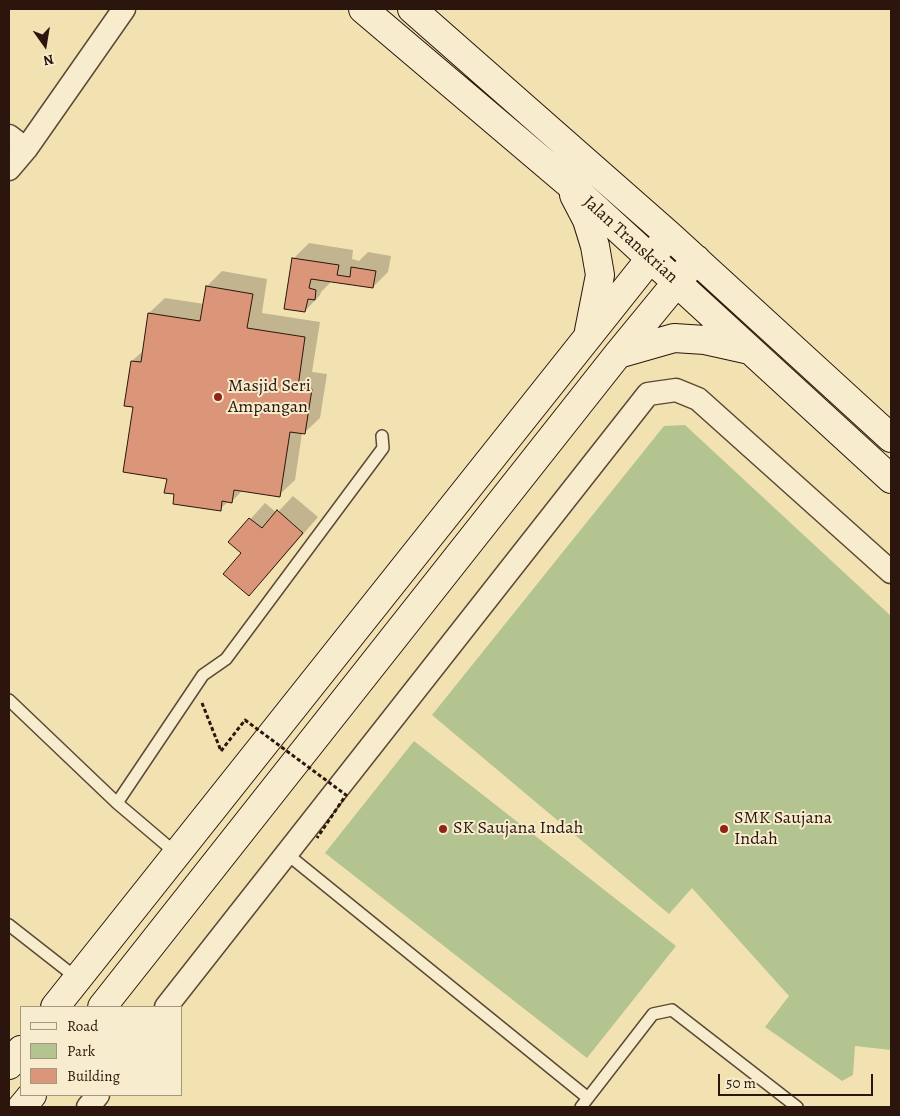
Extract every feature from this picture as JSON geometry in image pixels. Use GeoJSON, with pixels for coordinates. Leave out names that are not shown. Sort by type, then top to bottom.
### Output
{"type":"FeatureCollection","features":[{"type":"Feature","properties":{"kind":"main road","name":"Jalan Transkrian"},"geometry":{"type":"LineString","coordinates":[[363,9],[567,182],[891,479]]}},
{"type":"Feature","properties":{"kind":"main road","name":"Jalan Transkrian"},"geometry":{"type":"LineString","coordinates":[[412,9],[696,259],[891,438]]}},
{"type":"Feature","properties":{"kind":"main road"},"geometry":{"type":"LineString","coordinates":[[567,182],[587,220],[595,246],[600,275],[588,335]]}},
{"type":"Feature","properties":{"kind":"main road"},"geometry":{"type":"LineString","coordinates":[[56,1006],[669,235]]}},
{"type":"Feature","properties":{"kind":"main road"},"geometry":{"type":"LineString","coordinates":[[103,1006],[618,354],[696,259]]}},
{"type":"Feature","properties":{"kind":"main road"},"geometry":{"type":"LineString","coordinates":[[618,354],[674,338],[705,340],[752,350]]}},
{"type":"Feature","properties":{"kind":"main road"},"geometry":{"type":"LineString","coordinates":[[9,1065],[20,1051]]}},
{"type":"Feature","properties":{"kind":"main road"},"geometry":{"type":"LineString","coordinates":[[22,1107],[31,1096]]}},
{"type":"Feature","properties":{"kind":"street"},"geometry":{"type":"LineString","coordinates":[[9,169],[18,142],[119,11]]}},
{"type":"Feature","properties":{"kind":"street"},"geometry":{"type":"LineString","coordinates":[[167,1006],[648,394],[676,390],[698,399],[891,572]]}},
{"type":"Feature","properties":{"kind":"street"},"geometry":{"type":"LineString","coordinates":[[88,1107],[97,1096]]}},
{"type":"Feature","properties":{"kind":"lane"},"geometry":{"type":"LineString","coordinates":[[117,803],[203,676],[226,659],[383,448],[382,436]]}},
{"type":"Feature","properties":{"kind":"lane"},"geometry":{"type":"LineString","coordinates":[[9,700],[117,803],[177,854]]}},
{"type":"Feature","properties":{"kind":"lane"},"geometry":{"type":"LineString","coordinates":[[287,854],[585,1102],[652,1014],[672,1010],[797,1107]]}},
{"type":"Feature","properties":{"kind":"lane"},"geometry":{"type":"LineString","coordinates":[[9,925],[78,979]]}},
{"type":"Feature","properties":{"kind":"path"},"geometry":{"type":"LineString","coordinates":[[195,687],[221,751],[245,720],[346,795],[317,838]]}},
{"type":"Feature","properties":{"kind":"green space","name":"SMK Saujana Indah"},"geometry":{"type":"Polygon","coordinates":[[[685,425],[891,616],[891,1050],[855,1046],[853,1075],[842,1081],[765,1027],[789,996],[692,888],[669,914],[432,715],[664,426],[685,425]]]}},
{"type":"Feature","properties":{"kind":"green space"},"geometry":{"type":"Polygon","coordinates":[[[414,741],[676,946],[587,1058],[325,853],[414,741]]]}},
{"type":"Feature","properties":{"kind":"building"},"geometry":{"type":"Polygon","coordinates":[[[292,258],[339,265],[337,275],[350,277],[351,267],[376,271],[373,288],[311,279],[309,288],[316,290],[315,300],[308,299],[305,312],[284,309],[292,258]]]}},
{"type":"Feature","properties":{"kind":"building","name":"Masjid Seri Ampangan"},"geometry":{"type":"Polygon","coordinates":[[[206,286],[253,294],[247,328],[305,337],[298,387],[312,389],[305,434],[290,432],[280,497],[234,490],[232,503],[222,501],[221,511],[173,504],[174,494],[164,493],[167,479],[123,472],[133,407],[124,406],[131,361],[141,362],[148,313],[200,321],[206,286]]]}},
{"type":"Feature","properties":{"kind":"building"},"geometry":{"type":"Polygon","coordinates":[[[277,510],[303,533],[249,596],[223,574],[241,553],[228,542],[249,518],[262,528],[277,510]]]}},
{"type":"Feature","properties":{"kind":"place","name":"Masjid Seri Ampangan"},"geometry":{"type":"Point","coordinates":[218,397]}},
{"type":"Feature","properties":{"kind":"place","name":"SK Saujana Indah"},"geometry":{"type":"Point","coordinates":[443,829]}},
{"type":"Feature","properties":{"kind":"place","name":"SMK Saujana Indah"},"geometry":{"type":"Point","coordinates":[724,829]}}]}
